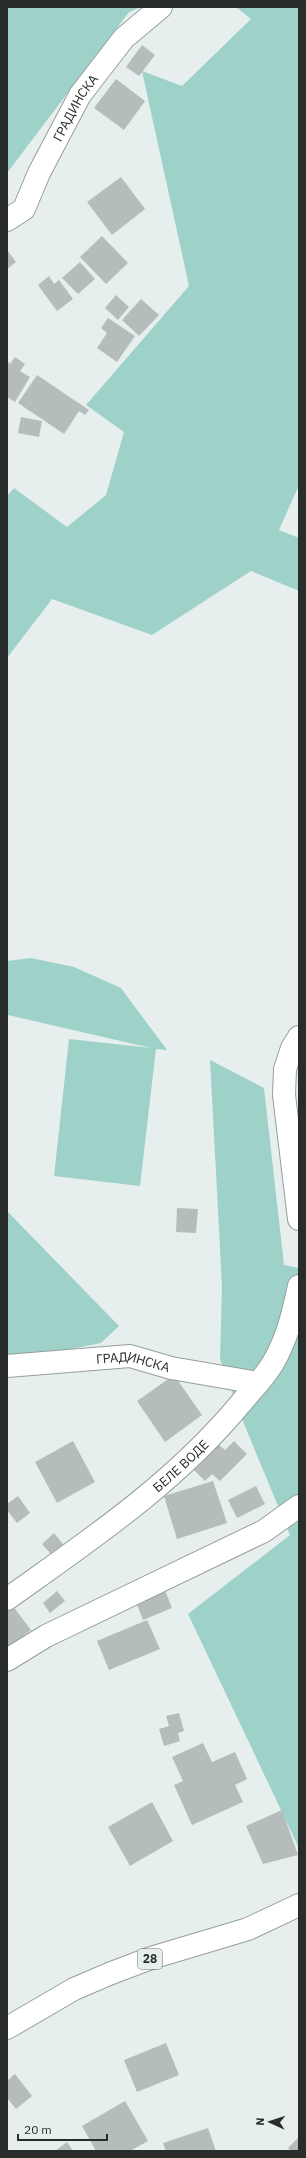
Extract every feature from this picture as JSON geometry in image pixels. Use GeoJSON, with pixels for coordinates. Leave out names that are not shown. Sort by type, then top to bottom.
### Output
{"type":"FeatureCollection","features":[{"type":"Feature","properties":{"kind":"street","name":"ГРАДИНСКА"},"geometry":{"type":"LineString","coordinates":[[7,220],[24,209],[39,173],[80,95],[124,38],[161,7]]}},
{"type":"Feature","properties":{"kind":"street"},"geometry":{"type":"LineString","coordinates":[[299,1037],[292,1048],[285,1069],[284,1095],[299,1219]]}},
{"type":"Feature","properties":{"kind":"street","name":"БЕЛЕ ВОДЕ"},"geometry":{"type":"LineString","coordinates":[[7,1599],[106,1528],[158,1488],[214,1434],[273,1364],[291,1325],[299,1286]]}},
{"type":"Feature","properties":{"kind":"street","name":"ГРАДИНСКА"},"geometry":{"type":"LineString","coordinates":[[7,1366],[130,1356],[170,1368],[258,1383]]}},
{"type":"Feature","properties":{"kind":"street"},"geometry":{"type":"LineString","coordinates":[[7,1660],[46,1636],[264,1531],[299,1506]]}},
{"type":"Feature","properties":{"kind":"street","name":"28"},"geometry":{"type":"LineString","coordinates":[[7,2028],[74,1990],[109,1974],[151,1958],[220,1939],[248,1929],[299,1905]]}},
{"type":"Feature","properties":{"kind":"green space"},"geometry":{"type":"Polygon","coordinates":[[[7,7],[141,7],[129,12],[7,173],[7,7]]]}},
{"type":"Feature","properties":{"kind":"green space"},"geometry":{"type":"Polygon","coordinates":[[[236,7],[299,7],[299,485],[279,530],[299,538],[299,591],[251,571],[152,635],[52,599],[7,658],[7,496],[14,488],[67,527],[106,495],[124,432],[86,405],[189,286],[142,71],[182,86],[251,19],[236,7]]]}},
{"type":"Feature","properties":{"kind":"green space"},"geometry":{"type":"Polygon","coordinates":[[[31,958],[74,967],[121,988],[167,1050],[156,1049],[140,1186],[54,1176],[69,1039],[151,1048],[8,1015],[7,1018],[7,961],[31,958]]]}},
{"type":"Feature","properties":{"kind":"green space"},"geometry":{"type":"Polygon","coordinates":[[[210,1060],[264,1088],[284,1265],[299,1268],[299,1848],[188,1614],[290,1535],[242,1419],[220,1359],[222,1286],[210,1060]]]}},
{"type":"Feature","properties":{"kind":"green space"},"geometry":{"type":"Polygon","coordinates":[[[7,1211],[119,1326],[101,1343],[7,1362],[7,1211]]]}},
{"type":"Feature","properties":{"kind":"building"},"geometry":{"type":"Polygon","coordinates":[[[142,45],[155,55],[139,76],[126,67],[142,45]]]}},
{"type":"Feature","properties":{"kind":"building"},"geometry":{"type":"Polygon","coordinates":[[[116,79],[145,101],[124,130],[94,108],[116,79]]]}},
{"type":"Feature","properties":{"kind":"building"},"geometry":{"type":"Polygon","coordinates":[[[121,177],[145,209],[112,235],[87,202],[121,177]]]}},
{"type":"Feature","properties":{"kind":"building"},"geometry":{"type":"Polygon","coordinates":[[[102,236],[128,263],[106,284],[80,257],[102,236]]]}},
{"type":"Feature","properties":{"kind":"building"},"geometry":{"type":"Polygon","coordinates":[[[7,250],[16,262],[7,269],[7,250]]]}},
{"type":"Feature","properties":{"kind":"building"},"geometry":{"type":"Polygon","coordinates":[[[80,262],[95,279],[78,294],[62,278],[80,262]]]}},
{"type":"Feature","properties":{"kind":"building"},"geometry":{"type":"Polygon","coordinates":[[[49,276],[54,284],[59,280],[73,299],[57,311],[38,285],[49,276]]]}},
{"type":"Feature","properties":{"kind":"building"},"geometry":{"type":"Polygon","coordinates":[[[116,295],[129,307],[118,320],[105,308],[116,295]]]}},
{"type":"Feature","properties":{"kind":"building"},"geometry":{"type":"Polygon","coordinates":[[[141,299],[159,315],[139,336],[122,320],[141,299]]]}},
{"type":"Feature","properties":{"kind":"building"},"geometry":{"type":"Polygon","coordinates":[[[108,318],[135,336],[117,362],[97,348],[107,333],[101,328],[108,318]]]}},
{"type":"Feature","properties":{"kind":"building"},"geometry":{"type":"Polygon","coordinates":[[[15,357],[25,364],[20,371],[30,377],[15,402],[7,397],[7,361],[10,364],[15,357]]]}},
{"type":"Feature","properties":{"kind":"building"},"geometry":{"type":"Polygon","coordinates":[[[37,375],[89,410],[85,415],[79,411],[64,434],[18,403],[37,375]]]}},
{"type":"Feature","properties":{"kind":"building"},"geometry":{"type":"Polygon","coordinates":[[[21,417],[42,421],[39,437],[18,433],[21,417]]]}},
{"type":"Feature","properties":{"kind":"building"},"geometry":{"type":"Polygon","coordinates":[[[177,1208],[198,1209],[196,1233],[176,1232],[177,1208]]]}},
{"type":"Feature","properties":{"kind":"building"},"geometry":{"type":"Polygon","coordinates":[[[174,1375],[202,1415],[165,1442],[137,1401],[174,1375]]]}},
{"type":"Feature","properties":{"kind":"building"},"geometry":{"type":"Polygon","coordinates":[[[73,1441],[95,1482],[57,1503],[35,1462],[73,1441]]]}},
{"type":"Feature","properties":{"kind":"building"},"geometry":{"type":"Polygon","coordinates":[[[234,1441],[247,1454],[220,1481],[212,1474],[205,1481],[194,1470],[219,1445],[225,1450],[234,1441]]]}},
{"type":"Feature","properties":{"kind":"building"},"geometry":{"type":"Polygon","coordinates":[[[213,1481],[227,1523],[177,1539],[164,1496],[213,1481]]]}},
{"type":"Feature","properties":{"kind":"building"},"geometry":{"type":"Polygon","coordinates":[[[256,1486],[265,1504],[237,1518],[228,1500],[256,1486]]]}},
{"type":"Feature","properties":{"kind":"building"},"geometry":{"type":"Polygon","coordinates":[[[18,1496],[30,1513],[17,1523],[7,1510],[7,1504],[18,1496]]]}},
{"type":"Feature","properties":{"kind":"building"},"geometry":{"type":"Polygon","coordinates":[[[54,1533],[63,1544],[51,1554],[42,1544],[54,1533]]]}},
{"type":"Feature","properties":{"kind":"building"},"geometry":{"type":"Polygon","coordinates":[[[165,1590],[172,1608],[143,1620],[136,1602],[165,1590]]]}},
{"type":"Feature","properties":{"kind":"building"},"geometry":{"type":"Polygon","coordinates":[[[57,1591],[65,1601],[50,1613],[43,1603],[57,1591]]]}},
{"type":"Feature","properties":{"kind":"building"},"geometry":{"type":"Polygon","coordinates":[[[12,1605],[31,1630],[7,1648],[7,1608],[12,1605]]]}},
{"type":"Feature","properties":{"kind":"building"},"geometry":{"type":"Polygon","coordinates":[[[147,1620],[160,1649],[109,1670],[97,1641],[147,1620]]]}},
{"type":"Feature","properties":{"kind":"building"},"geometry":{"type":"Polygon","coordinates":[[[179,1713],[184,1731],[178,1733],[180,1741],[164,1746],[159,1729],[169,1726],[166,1716],[179,1713]]]}},
{"type":"Feature","properties":{"kind":"building"},"geometry":{"type":"Polygon","coordinates":[[[203,1743],[212,1762],[235,1752],[247,1779],[235,1785],[243,1802],[192,1825],[174,1785],[183,1781],[172,1757],[203,1743]]]}},
{"type":"Feature","properties":{"kind":"building"},"geometry":{"type":"Polygon","coordinates":[[[152,1802],[173,1841],[130,1866],[108,1827],[152,1802]]]}},
{"type":"Feature","properties":{"kind":"building"},"geometry":{"type":"Polygon","coordinates":[[[282,1810],[298,1855],[263,1864],[246,1826],[282,1810]]]}},
{"type":"Feature","properties":{"kind":"building"},"geometry":{"type":"Polygon","coordinates":[[[166,2043],[179,2075],[137,2092],[124,2060],[166,2043]]]}},
{"type":"Feature","properties":{"kind":"building"},"geometry":{"type":"Polygon","coordinates":[[[15,2074],[32,2096],[16,2109],[7,2098],[7,2081],[15,2074]]]}},
{"type":"Feature","properties":{"kind":"building"},"geometry":{"type":"Polygon","coordinates":[[[125,2101],[148,2141],[130,2151],[96,2151],[82,2126],[125,2101]]]}},
{"type":"Feature","properties":{"kind":"building"},"geometry":{"type":"Polygon","coordinates":[[[208,2128],[216,2151],[166,2151],[163,2143],[208,2128]]]}},
{"type":"Feature","properties":{"kind":"building"},"geometry":{"type":"Polygon","coordinates":[[[299,2137],[299,2151],[291,2151],[288,2148],[299,2137]]]}},
{"type":"Feature","properties":{"kind":"building"},"geometry":{"type":"Polygon","coordinates":[[[67,2142],[73,2151],[55,2151],[67,2142]]]}}]}
